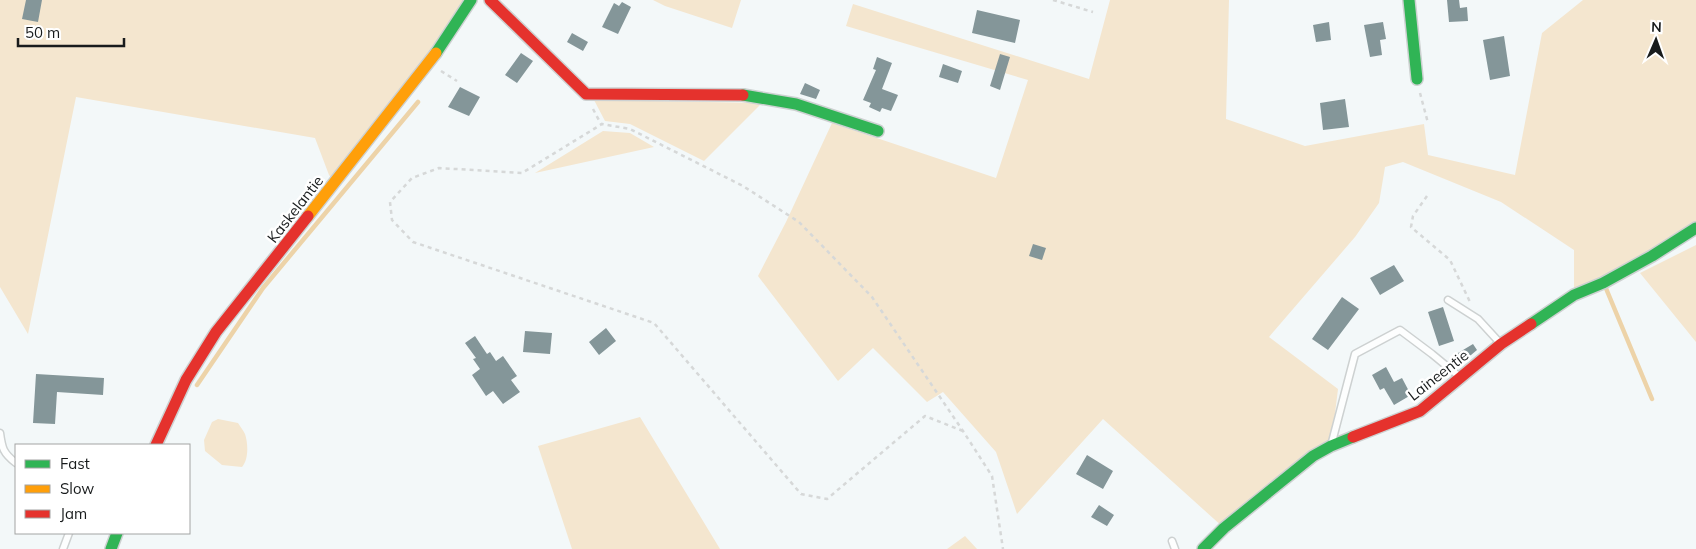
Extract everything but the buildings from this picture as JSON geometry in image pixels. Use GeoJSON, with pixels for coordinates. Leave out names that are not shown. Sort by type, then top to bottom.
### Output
{"type":"FeatureCollection","features":[{"type":"Feature","properties":{"kind":"street","name":"Kaskelantie"},"geometry":{"type":"LineString","coordinates":[[156,444],[186,380],[216,332],[429,64],[471,0]]}},
{"type":"Feature","properties":{"kind":"street"},"geometry":{"type":"LineString","coordinates":[[490,0],[586,94],[736,94],[796,104],[878,131]]}},
{"type":"Feature","properties":{"kind":"street"},"geometry":{"type":"LineString","coordinates":[[1409,0],[1417,79]]}},
{"type":"Feature","properties":{"kind":"street","name":"Laineentie"},"geometry":{"type":"LineString","coordinates":[[1203,549],[1224,528],[1313,456],[1332,446],[1420,411],[1501,344],[1574,295],[1604,283],[1696,228]]}},
{"type":"Feature","properties":{"kind":"street"},"geometry":{"type":"LineString","coordinates":[[111,549],[117,534]]}},
{"type":"Feature","properties":{"kind":"lane"},"geometry":{"type":"LineString","coordinates":[[1448,300],[1478,319],[1501,344]]}},
{"type":"Feature","properties":{"kind":"lane"},"geometry":{"type":"LineString","coordinates":[[1332,446],[1355,354],[1400,330],[1461,378]]}},
{"type":"Feature","properties":{"kind":"lane"},"geometry":{"type":"LineString","coordinates":[[0,433],[2,448],[15,462]]}},
{"type":"Feature","properties":{"kind":"lane"},"geometry":{"type":"LineString","coordinates":[[63,549],[69,534]]}},
{"type":"Feature","properties":{"kind":"lane"},"geometry":{"type":"LineString","coordinates":[[1172,541],[1175,549]]}},
{"type":"Feature","properties":{"kind":"path"},"geometry":{"type":"LineString","coordinates":[[1053,0],[1093,12]]}},
{"type":"Feature","properties":{"kind":"path"},"geometry":{"type":"LineString","coordinates":[[1417,79],[1428,123]]}},
{"type":"Feature","properties":{"kind":"path"},"geometry":{"type":"LineString","coordinates":[[964,431],[925,416],[827,499],[802,494],[654,323],[412,242],[392,220],[390,202],[412,178],[439,168],[522,173],[602,124],[630,128],[743,186],[799,222],[872,297],[964,431],[992,476],[1003,549]]}},
{"type":"Feature","properties":{"kind":"path"},"geometry":{"type":"LineString","coordinates":[[1427,196],[1413,216],[1411,227],[1450,260],[1478,319]]}},
{"type":"Feature","properties":{"kind":"shaded area"},"geometry":{"type":"Polygon","coordinates":[[[0,0],[471,0],[334,181],[329,175],[315,138],[76,97],[28,334],[0,287],[0,0]]]}},
{"type":"Feature","properties":{"kind":"shaded area"},"geometry":{"type":"Polygon","coordinates":[[[653,0],[741,0],[732,28],[665,6],[653,0]]]}},
{"type":"Feature","properties":{"kind":"shaded area"},"geometry":{"type":"Polygon","coordinates":[[[1110,0],[1229,0],[1226,119],[1305,146],[1424,124],[1428,155],[1515,175],[1542,33],[1583,0],[1696,0],[1696,228],[1574,295],[1574,250],[1501,202],[1403,162],[1385,167],[1379,203],[1355,237],[1269,337],[1338,389],[1331,446],[1224,528],[1103,419],[1017,514],[996,452],[943,392],[927,402],[873,348],[838,381],[758,276],[786,222],[832,123],[996,178],[1028,80],[846,26],[853,4],[1089,79],[1110,0]]]}},
{"type":"Feature","properties":{"kind":"shaded area"},"geometry":{"type":"Polygon","coordinates":[[[594,100],[762,103],[704,161],[630,124],[605,121],[594,100]]]}},
{"type":"Feature","properties":{"kind":"shaded area"},"geometry":{"type":"Polygon","coordinates":[[[603,131],[630,133],[654,147],[535,173],[603,131]]]}},
{"type":"Feature","properties":{"kind":"shaded area"},"geometry":{"type":"Polygon","coordinates":[[[1696,245],[1696,342],[1640,273],[1696,245]]]}},
{"type":"Feature","properties":{"kind":"shaded area"},"geometry":{"type":"Polygon","coordinates":[[[640,417],[720,549],[572,549],[538,446],[640,417]]]}},
{"type":"Feature","properties":{"kind":"shaded area"},"geometry":{"type":"Polygon","coordinates":[[[218,419],[238,423],[245,434],[247,451],[246,460],[242,467],[222,465],[205,451],[204,440],[212,422],[218,419]]]}},
{"type":"Feature","properties":{"kind":"shaded area"},"geometry":{"type":"Polygon","coordinates":[[[965,536],[977,549],[947,549],[965,536]]]}},
{"type":"Feature","properties":{"kind":"waterway"},"geometry":{"type":"LineString","coordinates":[[197,385],[263,288],[418,102]]}},
{"type":"Feature","properties":{"kind":"waterway"},"geometry":{"type":"LineString","coordinates":[[1605,286],[1652,399]]}},
{"type":"Feature","properties":{"kind":"traffic: fast"},"geometry":{"type":"LineString","coordinates":[[436,53],[471,0]]}},
{"type":"Feature","properties":{"kind":"traffic: fast"},"geometry":{"type":"LineString","coordinates":[[1409,0],[1417,79]]}},
{"type":"Feature","properties":{"kind":"traffic: fast"},"geometry":{"type":"LineString","coordinates":[[743,95],[796,104],[878,131]]}},
{"type":"Feature","properties":{"kind":"traffic: fast"},"geometry":{"type":"LineString","coordinates":[[1531,324],[1574,295],[1603,283],[1652,256],[1696,228]]}},
{"type":"Feature","properties":{"kind":"traffic: fast"},"geometry":{"type":"LineString","coordinates":[[1203,549],[1224,528],[1313,456],[1353,437]]}},
{"type":"Feature","properties":{"kind":"traffic: fast"},"geometry":{"type":"LineString","coordinates":[[111,549],[117,534]]}},
{"type":"Feature","properties":{"kind":"traffic: slow"},"geometry":{"type":"LineString","coordinates":[[308,216],[436,53]]}},
{"type":"Feature","properties":{"kind":"traffic: jam"},"geometry":{"type":"LineString","coordinates":[[490,0],[586,94],[743,95]]}},
{"type":"Feature","properties":{"kind":"traffic: jam"},"geometry":{"type":"LineString","coordinates":[[156,444],[186,380],[216,332],[308,216]]}},
{"type":"Feature","properties":{"kind":"traffic: jam"},"geometry":{"type":"LineString","coordinates":[[1353,437],[1420,411],[1501,344],[1531,324]]}}]}
